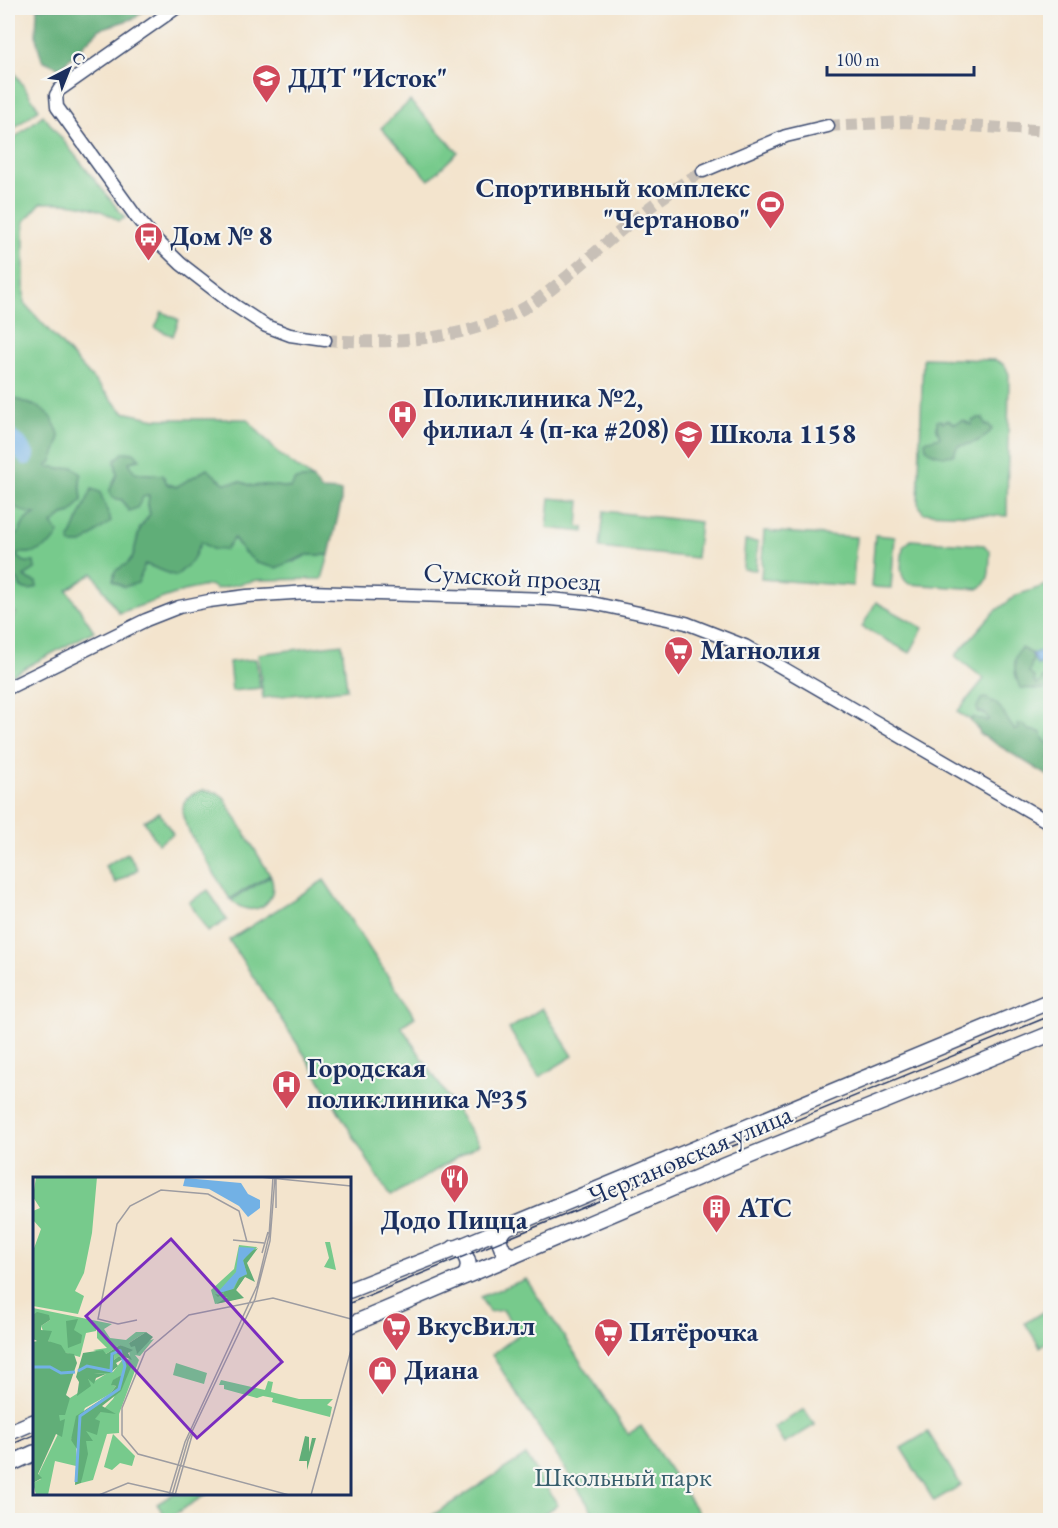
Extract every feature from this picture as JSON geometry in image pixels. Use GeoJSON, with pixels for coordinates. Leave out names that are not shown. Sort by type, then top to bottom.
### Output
{"type":"FeatureCollection","features":[{"type":"Feature","properties":{"kind":"main road","name":"Чертановская улица"},"geometry":{"type":"LineString","coordinates":[[351,1290],[1050,1000]]}},
{"type":"Feature","properties":{"kind":"main road","name":"Чертановская улица"},"geometry":{"type":"LineString","coordinates":[[351,1325],[1050,1034]]}},
{"type":"Feature","properties":{"kind":"main road"},"geometry":{"type":"LineString","coordinates":[[507,1226],[501,1232],[499,1242],[504,1252],[513,1256]]}},
{"type":"Feature","properties":{"kind":"main road"},"geometry":{"type":"LineString","coordinates":[[454,1248],[462,1252],[467,1261],[469,1269],[465,1276]]}},
{"type":"Feature","properties":{"kind":"main road"},"geometry":{"type":"LineString","coordinates":[[8,1434],[33,1422]]}},
{"type":"Feature","properties":{"kind":"main road"},"geometry":{"type":"LineString","coordinates":[[8,1465],[33,1454]]}},
{"type":"Feature","properties":{"kind":"street"},"geometry":{"type":"LineString","coordinates":[[176,8],[59,90],[56,95],[57,107],[136,218],[181,264],[226,300],[266,326],[290,334],[325,340]]}},
{"type":"Feature","properties":{"kind":"street"},"geometry":{"type":"LineString","coordinates":[[703,171],[786,136],[828,126]]}},
{"type":"Feature","properties":{"kind":"street","name":"Сумской проезд"},"geometry":{"type":"LineString","coordinates":[[8,688],[152,617],[209,601],[308,592],[586,602],[686,622],[746,646],[1050,823]]}},
{"type":"Feature","properties":{"kind":"green space"},"geometry":{"type":"Polygon","coordinates":[[[37,8],[147,8],[135,18],[100,29],[60,68],[42,60],[36,38],[37,8]]]}},
{"type":"Feature","properties":{"kind":"green space"},"geometry":{"type":"Polygon","coordinates":[[[8,63],[39,109],[8,133],[8,63]]]}},
{"type":"Feature","properties":{"kind":"green space"},"geometry":{"type":"Polygon","coordinates":[[[410,101],[458,152],[429,180],[381,128],[410,101]]]}},
{"type":"Feature","properties":{"kind":"green space"},"geometry":{"type":"Polygon","coordinates":[[[43,115],[125,218],[119,221],[101,211],[82,205],[41,203],[24,222],[24,303],[123,412],[156,419],[247,419],[279,454],[312,478],[295,480],[292,488],[252,486],[241,482],[191,480],[176,487],[148,474],[135,473],[128,462],[139,460],[115,460],[117,474],[113,498],[122,500],[150,495],[148,505],[150,515],[140,528],[133,556],[128,564],[115,571],[145,564],[176,576],[192,561],[201,542],[234,538],[244,552],[294,562],[307,555],[329,555],[322,579],[258,580],[216,589],[210,585],[184,591],[119,613],[93,573],[67,590],[94,631],[8,677],[8,625],[16,613],[8,612],[8,575],[18,580],[21,588],[28,579],[23,575],[35,569],[16,556],[20,553],[40,550],[56,538],[52,524],[63,515],[71,513],[82,500],[81,474],[47,467],[59,440],[39,407],[15,399],[8,394],[8,143],[43,115]]]}},
{"type":"Feature","properties":{"kind":"green space"},"geometry":{"type":"Polygon","coordinates":[[[162,312],[179,320],[173,336],[155,328],[162,312]]]}},
{"type":"Feature","properties":{"kind":"green space"},"geometry":{"type":"Polygon","coordinates":[[[923,358],[995,360],[1007,369],[1009,374],[1007,516],[923,513],[918,503],[923,358]]]}},
{"type":"Feature","properties":{"kind":"green space"},"geometry":{"type":"Polygon","coordinates":[[[8,394],[46,412],[56,427],[59,435],[58,444],[51,463],[47,464],[47,467],[58,469],[73,467],[81,474],[82,500],[71,513],[63,515],[52,524],[59,533],[53,542],[43,549],[31,553],[20,553],[16,556],[25,562],[34,562],[35,569],[24,576],[36,582],[37,587],[30,590],[21,588],[18,580],[8,575],[8,540],[19,533],[25,520],[35,514],[18,509],[8,495],[8,394]]]}},
{"type":"Feature","properties":{"kind":"green space"},"geometry":{"type":"Polygon","coordinates":[[[983,418],[985,425],[989,425],[992,429],[981,439],[958,446],[950,456],[935,454],[926,448],[925,441],[940,437],[937,421],[941,420],[942,423],[948,420],[955,424],[963,420],[971,425],[972,421],[983,418]]]}},
{"type":"Feature","properties":{"kind":"green space"},"geometry":{"type":"Polygon","coordinates":[[[124,452],[135,453],[140,459],[129,462],[135,473],[163,475],[167,484],[176,487],[207,469],[224,483],[241,482],[252,486],[291,488],[295,480],[312,478],[321,490],[341,491],[341,503],[329,555],[307,555],[276,568],[257,563],[244,552],[234,538],[225,550],[212,549],[201,542],[192,561],[176,576],[145,564],[138,583],[124,587],[113,581],[115,571],[127,564],[133,556],[140,528],[150,514],[149,495],[143,497],[137,508],[129,511],[122,500],[113,498],[109,492],[117,474],[115,460],[124,452]]]}},
{"type":"Feature","properties":{"kind":"green space"},"geometry":{"type":"Polygon","coordinates":[[[92,489],[100,492],[111,521],[82,544],[70,544],[70,538],[92,489]]]}},
{"type":"Feature","properties":{"kind":"green space"},"geometry":{"type":"Polygon","coordinates":[[[8,495],[19,508],[36,513],[21,527],[19,533],[8,540],[8,495]]]}},
{"type":"Feature","properties":{"kind":"green space"},"geometry":{"type":"Polygon","coordinates":[[[550,498],[580,501],[578,527],[584,528],[584,532],[547,528],[550,498]]]}},
{"type":"Feature","properties":{"kind":"green space"},"geometry":{"type":"Polygon","coordinates":[[[604,511],[700,522],[696,558],[600,548],[604,511]]]}},
{"type":"Feature","properties":{"kind":"green space"},"geometry":{"type":"Polygon","coordinates":[[[764,531],[856,537],[853,586],[761,579],[764,531]]]}},
{"type":"Feature","properties":{"kind":"green space"},"geometry":{"type":"Polygon","coordinates":[[[875,535],[895,537],[891,588],[871,587],[875,535]]]}},
{"type":"Feature","properties":{"kind":"green space"},"geometry":{"type":"Polygon","coordinates":[[[911,540],[984,545],[990,552],[989,574],[986,582],[978,589],[909,584],[903,577],[901,562],[903,547],[911,540]]]}},
{"type":"Feature","properties":{"kind":"green space"},"geometry":{"type":"Polygon","coordinates":[[[745,541],[758,542],[756,570],[743,569],[745,541]]]}},
{"type":"Feature","properties":{"kind":"green space"},"geometry":{"type":"Polygon","coordinates":[[[1050,584],[1050,766],[957,712],[984,679],[955,656],[993,613],[1017,595],[1050,584]]]}},
{"type":"Feature","properties":{"kind":"green space"},"geometry":{"type":"Polygon","coordinates":[[[876,602],[923,628],[910,653],[862,627],[876,602]]]}},
{"type":"Feature","properties":{"kind":"green space"},"geometry":{"type":"Polygon","coordinates":[[[342,644],[347,689],[263,698],[258,654],[342,644]]]}},
{"type":"Feature","properties":{"kind":"green space"},"geometry":{"type":"Polygon","coordinates":[[[1021,648],[1031,653],[1033,658],[1029,673],[1035,678],[1034,682],[1037,685],[1047,674],[1050,676],[1050,690],[1020,688],[1015,673],[1015,662],[1021,648]]]}},
{"type":"Feature","properties":{"kind":"green space"},"geometry":{"type":"Polygon","coordinates":[[[256,659],[260,688],[232,691],[229,662],[256,659]]]}},
{"type":"Feature","properties":{"kind":"green space"},"geometry":{"type":"Polygon","coordinates":[[[985,698],[1000,708],[1015,730],[1019,729],[1018,724],[1022,724],[1029,730],[1040,732],[1050,745],[1050,777],[980,734],[970,721],[973,717],[986,721],[989,719],[984,713],[978,712],[977,707],[981,699],[985,698]]]}},
{"type":"Feature","properties":{"kind":"green space"},"geometry":{"type":"Polygon","coordinates":[[[204,790],[217,793],[224,798],[270,875],[230,899],[184,820],[185,802],[192,795],[204,790]]]}},
{"type":"Feature","properties":{"kind":"green space"},"geometry":{"type":"Polygon","coordinates":[[[159,812],[173,834],[158,844],[144,821],[159,812]]]}},
{"type":"Feature","properties":{"kind":"green space"},"geometry":{"type":"Polygon","coordinates":[[[127,853],[138,869],[116,883],[105,866],[127,853]]]}},
{"type":"Feature","properties":{"kind":"green space"},"geometry":{"type":"Polygon","coordinates":[[[271,876],[272,895],[262,906],[247,909],[231,900],[271,876]]]}},
{"type":"Feature","properties":{"kind":"green space"},"geometry":{"type":"Polygon","coordinates":[[[324,880],[415,1017],[401,1026],[479,1144],[390,1198],[311,1065],[229,940],[324,880]]]}},
{"type":"Feature","properties":{"kind":"green space"},"geometry":{"type":"Polygon","coordinates":[[[208,890],[227,920],[208,932],[189,902],[208,890]]]}},
{"type":"Feature","properties":{"kind":"green space"},"geometry":{"type":"Polygon","coordinates":[[[542,1008],[573,1056],[539,1077],[509,1029],[542,1008]]]}},
{"type":"Feature","properties":{"kind":"green space","name":"Школьный парк"},"geometry":{"type":"Polygon","coordinates":[[[526,1279],[628,1434],[641,1426],[703,1520],[604,1520],[599,1513],[594,1514],[492,1355],[519,1334],[503,1310],[489,1312],[480,1297],[526,1279]]]}},
{"type":"Feature","properties":{"kind":"green space"},"geometry":{"type":"Polygon","coordinates":[[[1050,1307],[1050,1340],[1040,1347],[1025,1323],[1050,1307]]]}},
{"type":"Feature","properties":{"kind":"green space"},"geometry":{"type":"Polygon","coordinates":[[[804,1409],[815,1425],[784,1444],[774,1428],[804,1409]]]}},
{"type":"Feature","properties":{"kind":"green space"},"geometry":{"type":"Polygon","coordinates":[[[928,1432],[961,1485],[934,1501],[901,1448],[928,1432]]]}},
{"type":"Feature","properties":{"kind":"green space"},"geometry":{"type":"Polygon","coordinates":[[[526,1455],[558,1505],[534,1520],[425,1520],[526,1455]]]}},
{"type":"Feature","properties":{"kind":"green space"},"geometry":{"type":"Polygon","coordinates":[[[171,1495],[205,1495],[167,1519],[157,1504],[171,1495]]]}},
{"type":"Feature","properties":{"kind":"water"},"geometry":{"type":"Polygon","coordinates":[[[1050,648],[1050,661],[1037,665],[1032,654],[1050,648]]]}},
{"type":"Feature","properties":{"kind":"waterway"},"geometry":{"type":"LineString","coordinates":[[8,436],[18,444],[26,456]]}},
{"type":"Feature","properties":{"kind":"waterway"},"geometry":{"type":"LineString","coordinates":[[8,454],[18,444]]}},
{"type":"Feature","properties":{"kind":"tunnel"},"geometry":{"type":"LineString","coordinates":[[828,126],[903,122],[1050,131]]}},
{"type":"Feature","properties":{"kind":"tunnel"},"geometry":{"type":"LineString","coordinates":[[325,340],[376,341],[428,338],[479,327],[503,318],[543,296],[645,211],[703,171]]}},
{"type":"Feature","properties":{"kind":"tram line"},"geometry":{"type":"LineString","coordinates":[[351,1303],[1050,1016]]}},
{"type":"Feature","properties":{"kind":"tram line"},"geometry":{"type":"LineString","coordinates":[[8,1446],[33,1435]]}},
{"type":"Feature","properties":{"kind":"place","name":"ДДТ \"Исток\""},"geometry":{"type":"Point","coordinates":[267,104]}},
{"type":"Feature","properties":{"kind":"place","name":"Спортивный комплекс \"Чертаново\""},"geometry":{"type":"Point","coordinates":[771,230]}},
{"type":"Feature","properties":{"kind":"place","name":"Дом № 8"},"geometry":{"type":"Point","coordinates":[149,262]}},
{"type":"Feature","properties":{"kind":"place","name":"Поликлиника №2, филиал 4 (п-ка #208)"},"geometry":{"type":"Point","coordinates":[402,440]}},
{"type":"Feature","properties":{"kind":"place","name":"Школа 1158"},"geometry":{"type":"Point","coordinates":[689,460]}},
{"type":"Feature","properties":{"kind":"place","name":"Магнолия"},"geometry":{"type":"Point","coordinates":[679,676]}},
{"type":"Feature","properties":{"kind":"place","name":"Городская поликлиника №35"},"geometry":{"type":"Point","coordinates":[286,1110]}},
{"type":"Feature","properties":{"kind":"place","name":"Додо Пицца"},"geometry":{"type":"Point","coordinates":[454,1204]}},
{"type":"Feature","properties":{"kind":"place","name":"АТС"},"geometry":{"type":"Point","coordinates":[717,1234]}},
{"type":"Feature","properties":{"kind":"place","name":"ВкусВилл"},"geometry":{"type":"Point","coordinates":[396,1352]}},
{"type":"Feature","properties":{"kind":"place","name":"Пятёрочка"},"geometry":{"type":"Point","coordinates":[608,1358]}},
{"type":"Feature","properties":{"kind":"place","name":"Диана"},"geometry":{"type":"Point","coordinates":[383,1396]}}]}
